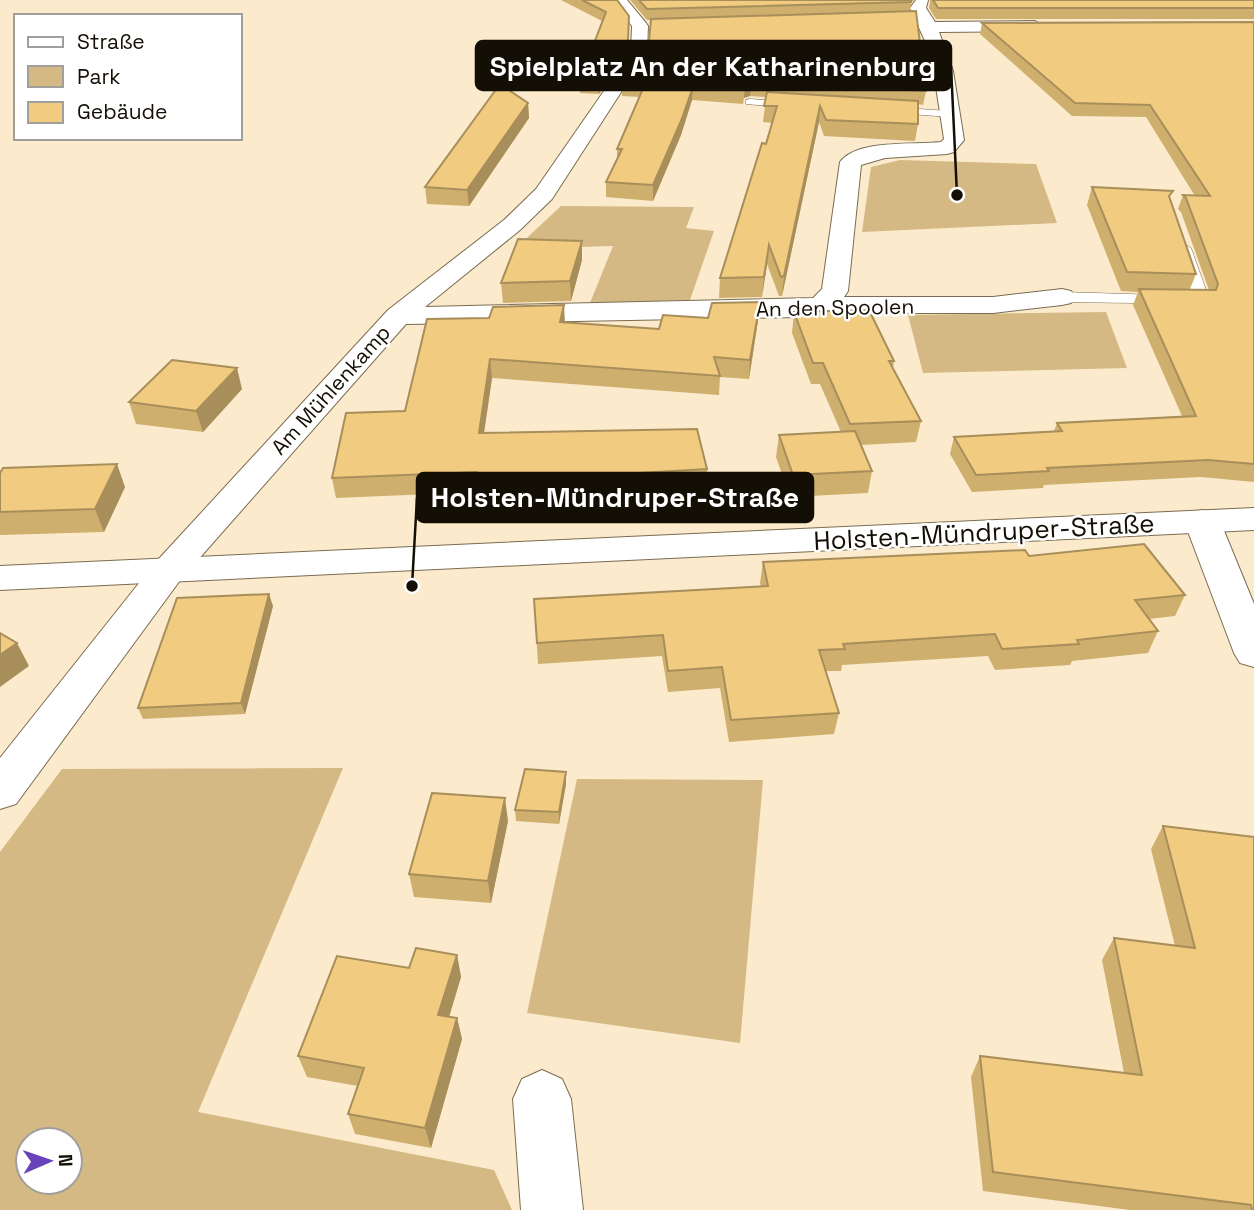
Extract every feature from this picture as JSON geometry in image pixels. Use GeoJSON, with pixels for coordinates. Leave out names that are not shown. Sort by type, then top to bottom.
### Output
{"type":"FeatureCollection","features":[{"type":"Feature","properties":{"kind":"street","name":"Am Mühlenkamp"},"geometry":{"type":"LineString","coordinates":[[0,791],[167,571],[398,316],[512,225],[544,194],[639,52],[646,26],[619,0]]}},
{"type":"Feature","properties":{"kind":"street"},"geometry":{"type":"LineString","coordinates":[[823,304],[835,291],[851,162],[861,156],[880,153],[947,148],[954,140],[944,71],[923,16],[1055,26]]}},
{"type":"Feature","properties":{"kind":"street","name":"An den Spoolen"},"geometry":{"type":"LineString","coordinates":[[398,316],[797,309],[823,304],[1024,304],[1062,297]]}},
{"type":"Feature","properties":{"kind":"street","name":"Holsten-Mündruper-Straße"},"geometry":{"type":"LineString","coordinates":[[0,578],[1254,519]]}},
{"type":"Feature","properties":{"kind":"street"},"geometry":{"type":"LineString","coordinates":[[1202,521],[1254,653]]}},
{"type":"Feature","properties":{"kind":"street"},"geometry":{"type":"LineString","coordinates":[[542,1099],[552,1210]]}},
{"type":"Feature","properties":{"kind":"lane"},"geometry":{"type":"LineString","coordinates":[[750,102],[803,106]]}},
{"type":"Feature","properties":{"kind":"lane"},"geometry":{"type":"LineString","coordinates":[[870,109],[950,114]]}},
{"type":"Feature","properties":{"kind":"lane"},"geometry":{"type":"LineString","coordinates":[[1062,297],[1202,301],[1180,238]]}},
{"type":"Feature","properties":{"kind":"green space"},"geometry":{"type":"Polygon","coordinates":[[[900,160],[1036,164],[1057,223],[862,232],[871,167],[900,160]]]}},
{"type":"Feature","properties":{"kind":"green space"},"geometry":{"type":"Polygon","coordinates":[[[561,206],[694,207],[686,228],[714,231],[690,300],[590,303],[613,246],[515,249],[561,206]]]}},
{"type":"Feature","properties":{"kind":"green space"},"geometry":{"type":"Polygon","coordinates":[[[1106,312],[1127,368],[923,373],[908,315],[1106,312]]]}},
{"type":"Feature","properties":{"kind":"green space"},"geometry":{"type":"Polygon","coordinates":[[[343,768],[198,1112],[494,1170],[512,1210],[0,1210],[0,852],[62,769],[343,768]]]}},
{"type":"Feature","properties":{"kind":"green space"},"geometry":{"type":"Polygon","coordinates":[[[577,779],[763,780],[740,1043],[527,1013],[577,779]]]}},
{"type":"Feature","properties":{"kind":"building"},"geometry":{"type":"Polygon","coordinates":[[[582,0],[617,0],[629,16],[628,40],[599,81],[580,80],[606,12],[582,0]]]}},
{"type":"Feature","properties":{"kind":"building"},"geometry":{"type":"Polygon","coordinates":[[[639,0],[911,0],[911,2],[647,9],[639,0]]]}},
{"type":"Feature","properties":{"kind":"building"},"geometry":{"type":"Polygon","coordinates":[[[933,0],[1254,0],[1254,8],[938,8],[933,0]]]}},
{"type":"Feature","properties":{"kind":"building"},"geometry":{"type":"Polygon","coordinates":[[[916,11],[926,91],[751,83],[745,85],[744,90],[693,87],[653,185],[606,182],[622,149],[617,149],[645,84],[622,82],[649,41],[651,19],[916,11]]]}},
{"type":"Feature","properties":{"kind":"building"},"geometry":{"type":"Polygon","coordinates":[[[1254,22],[1254,464],[1208,460],[1047,468],[1049,471],[976,475],[954,437],[1062,431],[1057,423],[1196,416],[1139,289],[1216,290],[1218,284],[1183,195],[1210,196],[1150,105],[1075,103],[982,23],[1254,22]]]}},
{"type":"Feature","properties":{"kind":"building"},"geometry":{"type":"Polygon","coordinates":[[[500,84],[528,103],[467,190],[425,187],[500,84]]]}},
{"type":"Feature","properties":{"kind":"building"},"geometry":{"type":"Polygon","coordinates":[[[767,92],[918,101],[918,124],[826,120],[820,106],[784,276],[781,277],[769,245],[764,277],[720,278],[762,143],[766,144],[777,106],[764,106],[767,92]]]}},
{"type":"Feature","properties":{"kind":"building"},"geometry":{"type":"Polygon","coordinates":[[[1092,187],[1173,191],[1169,196],[1196,274],[1127,272],[1092,187]]]}},
{"type":"Feature","properties":{"kind":"building"},"geometry":{"type":"Polygon","coordinates":[[[518,239],[582,241],[570,281],[501,283],[518,239]]]}},
{"type":"Feature","properties":{"kind":"building"},"geometry":{"type":"Polygon","coordinates":[[[760,302],[750,360],[714,357],[720,376],[490,359],[479,433],[697,429],[707,469],[570,477],[477,479],[477,472],[332,478],[346,413],[405,411],[427,319],[489,318],[493,307],[564,305],[560,322],[659,329],[663,315],[708,318],[712,303],[760,302]]]}},
{"type":"Feature","properties":{"kind":"building"},"geometry":{"type":"Polygon","coordinates":[[[869,310],[894,361],[889,361],[921,421],[850,424],[823,363],[813,363],[794,312],[869,310]]]}},
{"type":"Feature","properties":{"kind":"building"},"geometry":{"type":"Polygon","coordinates":[[[172,360],[237,368],[196,411],[129,402],[172,360]]]}},
{"type":"Feature","properties":{"kind":"building"},"geometry":{"type":"Polygon","coordinates":[[[855,431],[872,471],[793,475],[779,435],[855,431]]]}},
{"type":"Feature","properties":{"kind":"building"},"geometry":{"type":"Polygon","coordinates":[[[117,464],[95,509],[0,512],[0,473],[3,468],[117,464]]]}},
{"type":"Feature","properties":{"kind":"building"},"geometry":{"type":"Polygon","coordinates":[[[1144,544],[1185,595],[1135,600],[1158,631],[1077,640],[1079,644],[1002,649],[995,634],[843,644],[845,649],[819,650],[839,713],[731,720],[722,667],[668,671],[663,635],[537,643],[534,599],[768,586],[763,562],[1025,550],[1029,556],[1144,544]]]}},
{"type":"Feature","properties":{"kind":"building"},"geometry":{"type":"Polygon","coordinates":[[[269,594],[241,703],[138,708],[177,598],[269,594]]]}},
{"type":"Feature","properties":{"kind":"building"},"geometry":{"type":"Polygon","coordinates":[[[0,633],[17,643],[0,655],[0,633]]]}},
{"type":"Feature","properties":{"kind":"building"},"geometry":{"type":"Polygon","coordinates":[[[525,769],[566,772],[559,812],[515,810],[525,769]]]}},
{"type":"Feature","properties":{"kind":"building"},"geometry":{"type":"Polygon","coordinates":[[[432,793],[505,798],[488,881],[409,874],[432,793]]]}},
{"type":"Feature","properties":{"kind":"building"},"geometry":{"type":"Polygon","coordinates":[[[1163,826],[1254,837],[1254,1210],[1251,1205],[993,1172],[980,1056],[1142,1075],[1114,938],[1195,948],[1163,826]]]}},
{"type":"Feature","properties":{"kind":"building"},"geometry":{"type":"Polygon","coordinates":[[[416,948],[457,955],[438,1015],[457,1018],[425,1128],[348,1114],[364,1068],[298,1056],[337,956],[409,968],[416,948]]]}},
{"type":"Feature","properties":{"kind":"place","name":"Spielplatz An der Katharinenburg"},"geometry":{"type":"Point","coordinates":[957,195]}},
{"type":"Feature","properties":{"kind":"place","name":"Holsten-Mündruper-Straße"},"geometry":{"type":"Point","coordinates":[412,586]}}]}
